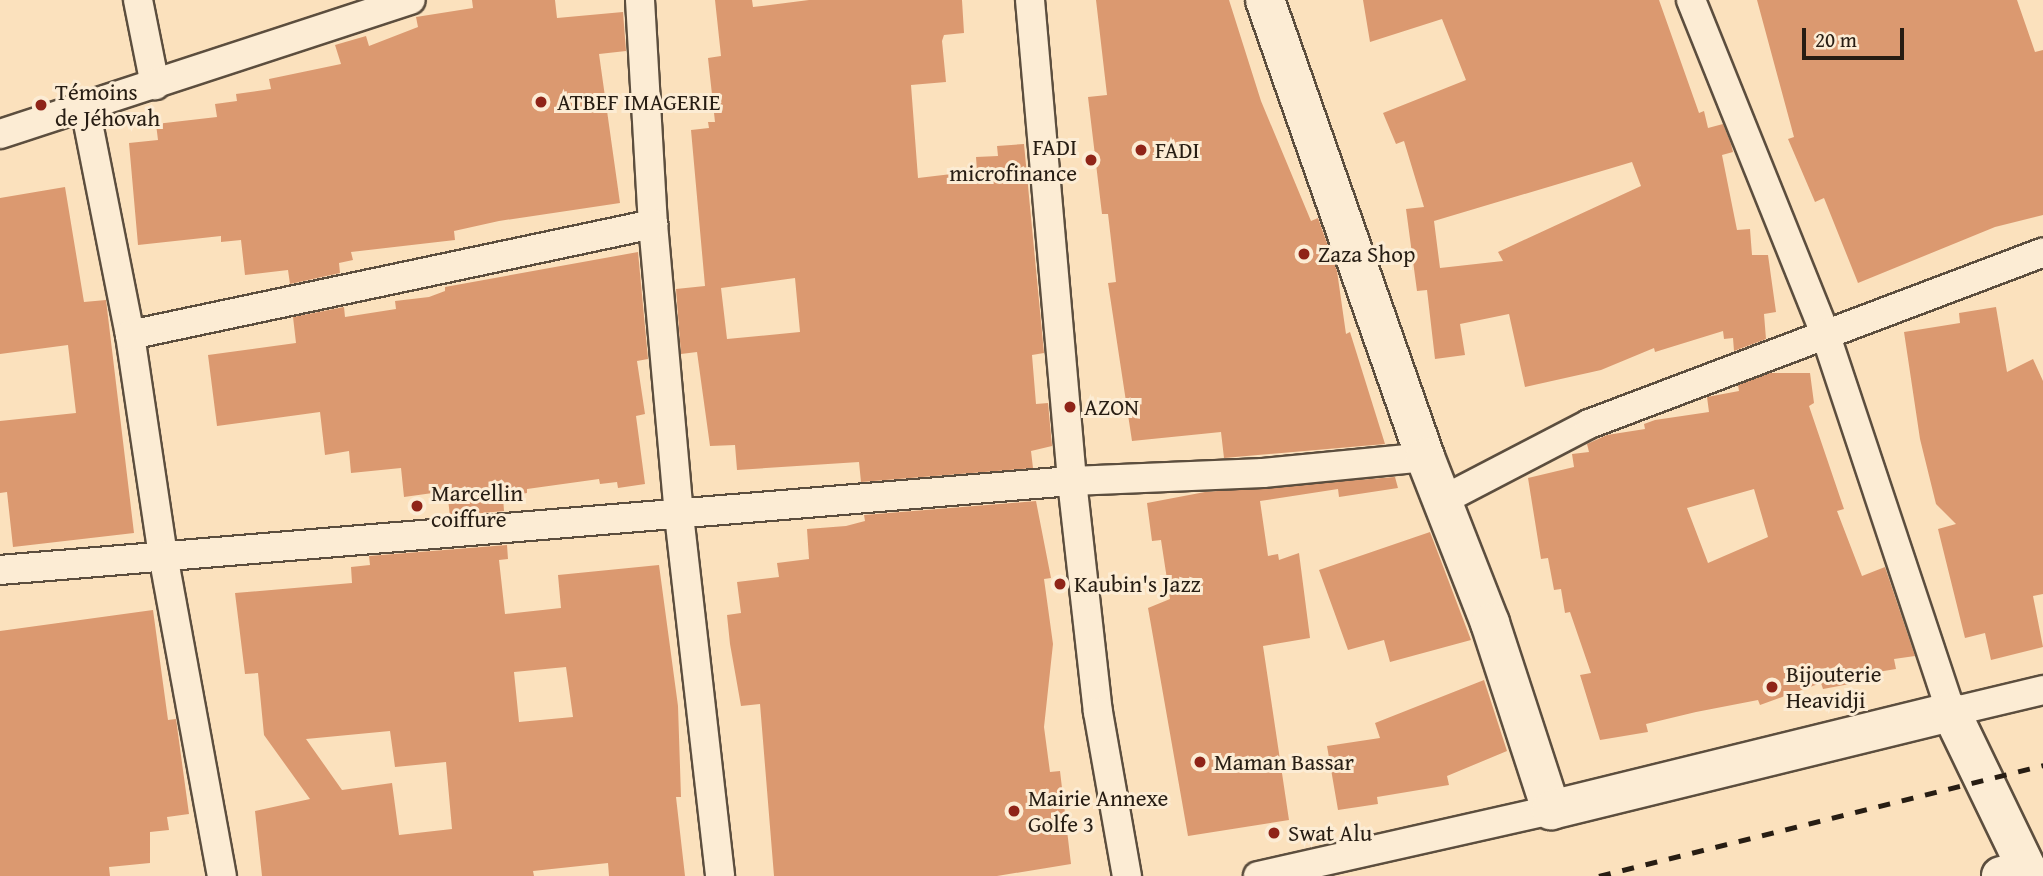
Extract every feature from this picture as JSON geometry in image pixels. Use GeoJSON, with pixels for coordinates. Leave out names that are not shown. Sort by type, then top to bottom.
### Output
{"type":"FeatureCollection","features":[{"type":"Feature","properties":{"kind":"main road"},"geometry":{"type":"LineString","coordinates":[[1265,0],[1424,457],[1494,634],[1551,810],[1951,712],[2025,871]]}},
{"type":"Feature","properties":{"kind":"street"},"geometry":{"type":"LineString","coordinates":[[138,0],[155,85]]}},
{"type":"Feature","properties":{"kind":"street"},"geometry":{"type":"LineString","coordinates":[[0,134],[411,0]]}},
{"type":"Feature","properties":{"kind":"street"},"geometry":{"type":"LineString","coordinates":[[640,0],[653,224],[679,515],[720,876]]}},
{"type":"Feature","properties":{"kind":"street"},"geometry":{"type":"LineString","coordinates":[[1030,0],[1072,481],[1098,712],[1127,876]]}},
{"type":"Feature","properties":{"kind":"street"},"geometry":{"type":"LineString","coordinates":[[1691,0],[1825,334],[1951,712],[2043,690]]}},
{"type":"Feature","properties":{"kind":"street"},"geometry":{"type":"LineString","coordinates":[[85,108],[130,335],[163,555],[222,876]]}},
{"type":"Feature","properties":{"kind":"street"},"geometry":{"type":"LineString","coordinates":[[130,335],[653,224]]}},
{"type":"Feature","properties":{"kind":"street"},"geometry":{"type":"LineString","coordinates":[[1443,500],[1589,424],[2043,252]]}},
{"type":"Feature","properties":{"kind":"street"},"geometry":{"type":"LineString","coordinates":[[0,570],[1072,481],[1263,473],[1424,457]]}},
{"type":"Feature","properties":{"kind":"street"},"geometry":{"type":"LineString","coordinates":[[1258,876],[1551,810]]}},
{"type":"Feature","properties":{"kind":"building"},"geometry":{"type":"Polygon","coordinates":[[[472,0],[555,0],[557,18],[623,12],[626,51],[599,54],[620,203],[499,221],[454,231],[455,240],[351,252],[353,260],[339,263],[340,273],[290,284],[288,270],[245,275],[241,240],[221,242],[221,236],[138,245],[129,143],[158,140],[156,124],[217,117],[215,104],[237,101],[236,94],[271,89],[269,79],[341,64],[335,45],[366,36],[369,46],[418,27],[416,17],[473,8],[472,0]]]}},
{"type":"Feature","properties":{"kind":"building"},"geometry":{"type":"Polygon","coordinates":[[[715,0],[752,0],[753,7],[809,0],[962,0],[964,33],[944,35],[942,41],[946,82],[911,85],[918,178],[977,171],[976,157],[998,156],[997,146],[1024,144],[1044,353],[1032,355],[1036,404],[1048,403],[1052,446],[1031,451],[1033,468],[861,482],[859,462],[737,470],[735,445],[710,446],[697,352],[681,354],[676,289],[705,286],[691,130],[709,128],[708,122],[715,122],[708,58],[721,56],[715,0]],[[795,278],[721,288],[727,339],[800,332],[795,278]]]}},
{"type":"Feature","properties":{"kind":"building"},"geometry":{"type":"Polygon","coordinates":[[[1096,0],[1229,0],[1261,101],[1311,221],[1318,218],[1337,271],[1346,334],[1350,332],[1385,444],[1224,458],[1221,432],[1132,441],[1108,283],[1116,282],[1108,214],[1102,214],[1088,97],[1107,95],[1096,0]]]}},
{"type":"Feature","properties":{"kind":"building"},"geometry":{"type":"Polygon","coordinates":[[[1363,0],[1659,0],[1699,113],[1704,111],[1708,128],[1723,124],[1731,144],[1733,152],[1722,155],[1737,230],[1750,229],[1752,255],[1768,255],[1776,312],[1764,314],[1766,339],[1734,351],[1733,338],[1724,339],[1723,331],[1655,352],[1654,348],[1601,370],[1525,387],[1509,314],[1460,324],[1465,355],[1435,359],[1427,290],[1417,291],[1406,209],[1424,207],[1404,141],[1396,144],[1383,113],[1466,80],[1442,19],[1370,42],[1363,0]],[[1632,162],[1434,221],[1440,268],[1503,261],[1498,252],[1641,186],[1632,162]]]}},
{"type":"Feature","properties":{"kind":"building"},"geometry":{"type":"Polygon","coordinates":[[[1757,0],[2017,0],[2035,52],[2043,50],[2043,215],[1995,227],[1858,283],[1824,198],[1815,202],[1788,139],[1794,137],[1757,0]]]}},
{"type":"Feature","properties":{"kind":"building"},"geometry":{"type":"Polygon","coordinates":[[[65,187],[84,302],[106,300],[134,533],[13,547],[7,492],[0,493],[0,421],[76,413],[68,345],[0,354],[0,198],[65,187]]]}},
{"type":"Feature","properties":{"kind":"building"},"geometry":{"type":"Polygon","coordinates":[[[638,252],[648,359],[637,361],[645,414],[636,416],[645,484],[618,488],[617,482],[600,484],[599,479],[527,489],[527,493],[503,497],[504,511],[450,516],[447,491],[404,497],[401,468],[351,473],[349,451],[325,455],[320,412],[217,426],[208,355],[296,343],[293,317],[344,307],[345,317],[396,309],[395,301],[429,297],[445,291],[445,287],[638,252]]]}},
{"type":"Feature","properties":{"kind":"building"},"geometry":{"type":"Polygon","coordinates":[[[1996,307],[2007,372],[2033,359],[2043,381],[2043,594],[2033,596],[2043,647],[1991,660],[1985,633],[1965,638],[1938,529],[1956,524],[1936,504],[1920,439],[1904,332],[1960,323],[1959,313],[1996,307]]]}},
{"type":"Feature","properties":{"kind":"building"},"geometry":{"type":"Polygon","coordinates":[[[1770,373],[1810,373],[1814,403],[1809,406],[1844,509],[1837,511],[1862,576],[1885,567],[1915,656],[1894,659],[1896,669],[1853,676],[1855,683],[1823,689],[1821,683],[1760,705],[1758,700],[1696,712],[1646,724],[1648,732],[1600,740],[1580,675],[1591,673],[1570,612],[1565,613],[1561,589],[1554,590],[1548,558],[1541,559],[1528,478],[1574,467],[1572,454],[1589,452],[1587,444],[1607,435],[1645,429],[1644,424],[1655,420],[1709,412],[1707,397],[1739,391],[1738,385],[1770,373]],[[1754,489],[1687,508],[1708,563],[1768,537],[1754,489]]]}},
{"type":"Feature","properties":{"kind":"building"},"geometry":{"type":"Polygon","coordinates":[[[1395,477],[1398,488],[1339,497],[1338,489],[1260,501],[1268,556],[1278,554],[1279,560],[1299,553],[1310,638],[1263,646],[1289,820],[1188,836],[1148,608],[1170,599],[1161,540],[1152,541],[1147,503],[1205,492],[1395,477]]]}},
{"type":"Feature","properties":{"kind":"building"},"geometry":{"type":"Polygon","coordinates":[[[1036,501],[1051,578],[1044,579],[1053,644],[1044,727],[1050,772],[1060,771],[1071,864],[997,876],[774,876],[760,704],[741,706],[730,644],[727,615],[741,613],[737,582],[779,577],[777,563],[809,559],[807,529],[846,526],[865,521],[864,515],[1036,501]]]}},
{"type":"Feature","properties":{"kind":"building"},"geometry":{"type":"Polygon","coordinates":[[[1430,532],[1471,640],[1390,662],[1384,640],[1348,650],[1319,570],[1430,532]]]}},
{"type":"Feature","properties":{"kind":"building"},"geometry":{"type":"Polygon","coordinates":[[[507,545],[508,559],[499,560],[505,614],[561,608],[558,575],[659,565],[678,706],[681,797],[676,797],[685,876],[609,876],[608,863],[533,871],[534,876],[262,876],[255,811],[310,799],[264,735],[258,673],[245,674],[235,593],[352,583],[351,567],[370,565],[369,556],[507,545]],[[566,667],[514,672],[519,722],[573,717],[566,667]],[[390,731],[306,739],[342,790],[392,783],[399,835],[452,829],[446,762],[395,767],[390,731]]]}},
{"type":"Feature","properties":{"kind":"building"},"geometry":{"type":"Polygon","coordinates":[[[153,610],[168,720],[176,719],[189,814],[167,817],[169,830],[150,832],[150,863],[109,867],[110,876],[0,876],[0,631],[153,610]]]}},
{"type":"Feature","properties":{"kind":"building"},"geometry":{"type":"Polygon","coordinates":[[[1484,680],[1507,751],[1447,776],[1449,785],[1377,797],[1378,804],[1338,810],[1327,746],[1380,738],[1375,723],[1484,680]]]}},
{"type":"Feature","properties":{"kind":"railway"},"geometry":{"type":"LineString","coordinates":[[1599,876],[2043,765]]}},
{"type":"Feature","properties":{"kind":"place","name":"ATBEF IMAGERIE"},"geometry":{"type":"Point","coordinates":[541,102]}},
{"type":"Feature","properties":{"kind":"place","name":"Témoins de Jéhovah"},"geometry":{"type":"Point","coordinates":[41,105]}},
{"type":"Feature","properties":{"kind":"place","name":"FADI"},"geometry":{"type":"Point","coordinates":[1141,150]}},
{"type":"Feature","properties":{"kind":"place","name":"FADI microfinance"},"geometry":{"type":"Point","coordinates":[1091,160]}},
{"type":"Feature","properties":{"kind":"place","name":"Zaza Shop"},"geometry":{"type":"Point","coordinates":[1304,254]}},
{"type":"Feature","properties":{"kind":"place","name":"AZON"},"geometry":{"type":"Point","coordinates":[1070,407]}},
{"type":"Feature","properties":{"kind":"place","name":"Marcellin coiffure"},"geometry":{"type":"Point","coordinates":[417,506]}},
{"type":"Feature","properties":{"kind":"place","name":"Kaubin's Jazz"},"geometry":{"type":"Point","coordinates":[1060,584]}},
{"type":"Feature","properties":{"kind":"place","name":"Bijouterie Heavidji"},"geometry":{"type":"Point","coordinates":[1772,687]}},
{"type":"Feature","properties":{"kind":"place","name":"Maman Bassar"},"geometry":{"type":"Point","coordinates":[1200,762]}},
{"type":"Feature","properties":{"kind":"place","name":"Mairie Annexe Golfe 3"},"geometry":{"type":"Point","coordinates":[1014,811]}},
{"type":"Feature","properties":{"kind":"place","name":"Swat Alu"},"geometry":{"type":"Point","coordinates":[1274,833]}}]}
